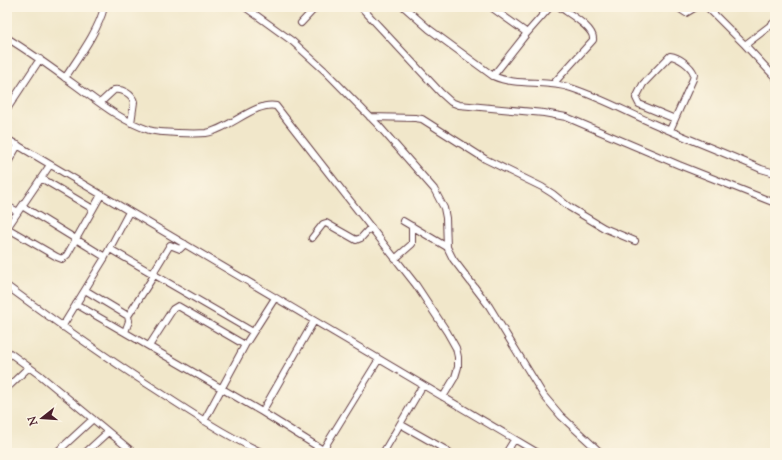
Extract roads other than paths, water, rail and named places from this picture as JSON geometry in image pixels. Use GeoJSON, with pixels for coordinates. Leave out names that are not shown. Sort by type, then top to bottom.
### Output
{"type":"FeatureCollection","features":[{"type":"Feature","properties":{"kind":"street"},"geometry":{"type":"LineString","coordinates":[[65,78],[88,42],[102,15],[104,7]]}},
{"type":"Feature","properties":{"kind":"street"},"geometry":{"type":"LineString","coordinates":[[245,7],[292,40],[325,71],[370,117],[426,179],[440,197],[444,208],[446,218],[447,247],[453,259],[489,306],[544,396],[561,416],[601,453]]}},
{"type":"Feature","properties":{"kind":"street"},"geometry":{"type":"LineString","coordinates":[[301,23],[316,7]]}},
{"type":"Feature","properties":{"kind":"street"},"geometry":{"type":"LineString","coordinates":[[361,7],[451,102],[460,105],[544,113],[566,117],[679,165],[775,203]]}},
{"type":"Feature","properties":{"kind":"street"},"geometry":{"type":"LineString","coordinates":[[404,7],[429,29],[493,76],[504,81],[554,84],[570,87],[613,104],[762,169],[775,173]]}},
{"type":"Feature","properties":{"kind":"street"},"geometry":{"type":"LineString","coordinates":[[491,7],[527,33]]}},
{"type":"Feature","properties":{"kind":"street"},"geometry":{"type":"LineString","coordinates":[[493,76],[550,7]]}},
{"type":"Feature","properties":{"kind":"street"},"geometry":{"type":"LineString","coordinates":[[554,84],[594,37],[594,34],[589,28],[560,7]]}},
{"type":"Feature","properties":{"kind":"street"},"geometry":{"type":"LineString","coordinates":[[677,7],[686,13],[696,7]]}},
{"type":"Feature","properties":{"kind":"street"},"geometry":{"type":"LineString","coordinates":[[707,7],[714,10],[775,77]]}},
{"type":"Feature","properties":{"kind":"street"},"geometry":{"type":"LineString","coordinates":[[745,45],[775,22]]}},
{"type":"Feature","properties":{"kind":"street"},"geometry":{"type":"LineString","coordinates":[[7,38],[40,59],[118,116],[131,123],[150,130],[206,133],[217,130],[261,107],[269,105],[276,106],[371,227],[435,312],[456,348],[458,367],[455,377],[443,397]]}},
{"type":"Feature","properties":{"kind":"street"},"geometry":{"type":"LineString","coordinates":[[670,130],[675,119],[693,79],[694,74],[688,66],[676,57],[670,56],[643,84],[636,98],[639,104],[675,119]]}},
{"type":"Feature","properties":{"kind":"street"},"geometry":{"type":"LineString","coordinates":[[7,108],[40,59]]}},
{"type":"Feature","properties":{"kind":"street"},"geometry":{"type":"LineString","coordinates":[[100,103],[114,90],[121,90],[130,95],[134,102],[131,123]]}},
{"type":"Feature","properties":{"kind":"street"},"geometry":{"type":"LineString","coordinates":[[370,117],[422,119],[485,159],[542,187],[569,207],[604,228],[635,241]]}},
{"type":"Feature","properties":{"kind":"street"},"geometry":{"type":"LineString","coordinates":[[7,139],[538,453]]}},
{"type":"Feature","properties":{"kind":"street"},"geometry":{"type":"LineString","coordinates":[[7,164],[18,145]]}},
{"type":"Feature","properties":{"kind":"street"},"geometry":{"type":"LineString","coordinates":[[50,165],[7,228],[60,259],[64,258],[101,195]]}},
{"type":"Feature","properties":{"kind":"street"},"geometry":{"type":"LineString","coordinates":[[41,178],[93,209]]}},
{"type":"Feature","properties":{"kind":"street"},"geometry":{"type":"LineString","coordinates":[[7,206],[18,212]]}},
{"type":"Feature","properties":{"kind":"street"},"geometry":{"type":"LineString","coordinates":[[22,206],[105,257]]}},
{"type":"Feature","properties":{"kind":"street"},"geometry":{"type":"LineString","coordinates":[[62,327],[110,249],[129,212]]}},
{"type":"Feature","properties":{"kind":"street"},"geometry":{"type":"LineString","coordinates":[[404,221],[447,247]]}},
{"type":"Feature","properties":{"kind":"street"},"geometry":{"type":"LineString","coordinates":[[312,238],[323,224],[326,223],[356,240],[361,238],[371,227]]}},
{"type":"Feature","properties":{"kind":"street"},"geometry":{"type":"LineString","coordinates":[[395,259],[412,244],[412,226]]}},
{"type":"Feature","properties":{"kind":"street"},"geometry":{"type":"LineString","coordinates":[[125,332],[129,321],[128,316],[154,274],[169,245],[171,244],[180,248],[185,244]]}},
{"type":"Feature","properties":{"kind":"street"},"geometry":{"type":"LineString","coordinates":[[110,249],[253,332]]}},
{"type":"Feature","properties":{"kind":"street"},"geometry":{"type":"LineString","coordinates":[[7,286],[94,349],[204,421],[240,442],[263,453]]}},
{"type":"Feature","properties":{"kind":"street"},"geometry":{"type":"LineString","coordinates":[[85,290],[128,316]]}},
{"type":"Feature","properties":{"kind":"street"},"geometry":{"type":"LineString","coordinates":[[204,421],[245,345],[275,298]]}},
{"type":"Feature","properties":{"kind":"street"},"geometry":{"type":"LineString","coordinates":[[76,304],[262,412],[322,451],[379,359]]}},
{"type":"Feature","properties":{"kind":"street"},"geometry":{"type":"LineString","coordinates":[[149,346],[173,309],[178,306],[245,345]]}},
{"type":"Feature","properties":{"kind":"street"},"geometry":{"type":"LineString","coordinates":[[262,412],[314,321]]}},
{"type":"Feature","properties":{"kind":"street"},"geometry":{"type":"LineString","coordinates":[[7,351],[29,367],[134,453]]}},
{"type":"Feature","properties":{"kind":"street"},"geometry":{"type":"LineString","coordinates":[[7,388],[29,367]]}},
{"type":"Feature","properties":{"kind":"street"},"geometry":{"type":"LineString","coordinates":[[383,453],[423,385]]}},
{"type":"Feature","properties":{"kind":"street"},"geometry":{"type":"LineString","coordinates":[[56,453],[93,420]]}},
{"type":"Feature","properties":{"kind":"street"},"geometry":{"type":"LineString","coordinates":[[400,424],[449,453]]}},
{"type":"Feature","properties":{"kind":"street"},"geometry":{"type":"LineString","coordinates":[[85,453],[108,432]]}},
{"type":"Feature","properties":{"kind":"street"},"geometry":{"type":"LineString","coordinates":[[506,453],[514,440]]}}]}
